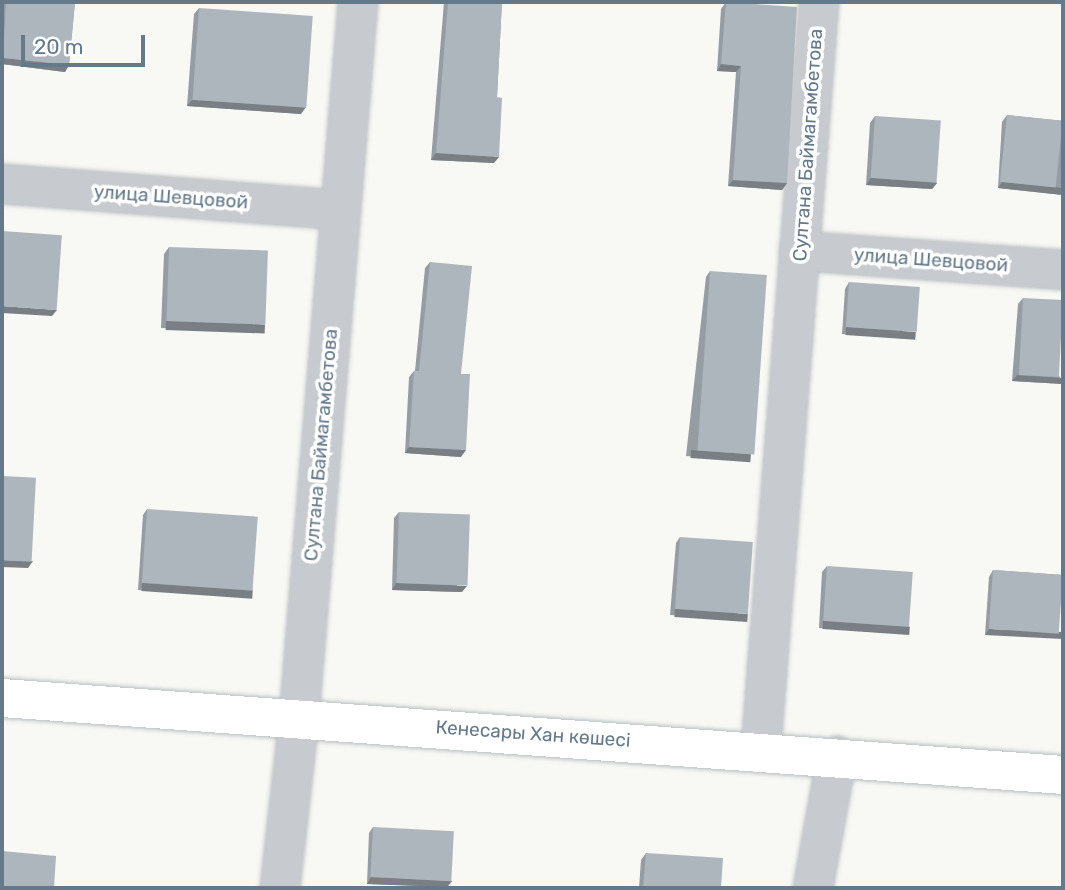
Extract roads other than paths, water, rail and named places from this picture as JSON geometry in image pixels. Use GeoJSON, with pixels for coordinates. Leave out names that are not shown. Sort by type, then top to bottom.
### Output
{"type":"FeatureCollection","features":[{"type":"Feature","properties":{"kind":"main road","name":"Кенесары Хан көшесі"},"geometry":{"type":"LineString","coordinates":[[2,698],[761,749],[1063,775]]}},
{"type":"Feature","properties":{"kind":"street","name":"Султана Баймагамбетова"},"geometry":{"type":"LineString","coordinates":[[280,888],[299,718],[358,2]]}},
{"type":"Feature","properties":{"kind":"street","name":"Султана Баймагамбетова"},"geometry":{"type":"LineString","coordinates":[[761,749],[819,2]]}},
{"type":"Feature","properties":{"kind":"street","name":"улица Шевцовой"},"geometry":{"type":"LineString","coordinates":[[2,184],[341,210]]}},
{"type":"Feature","properties":{"kind":"street","name":"улица Шевцовой"},"geometry":{"type":"LineString","coordinates":[[799,251],[1063,270]]}},
{"type":"Feature","properties":{"kind":"street"},"geometry":{"type":"LineString","coordinates":[[813,888],[837,755]]}}]}
